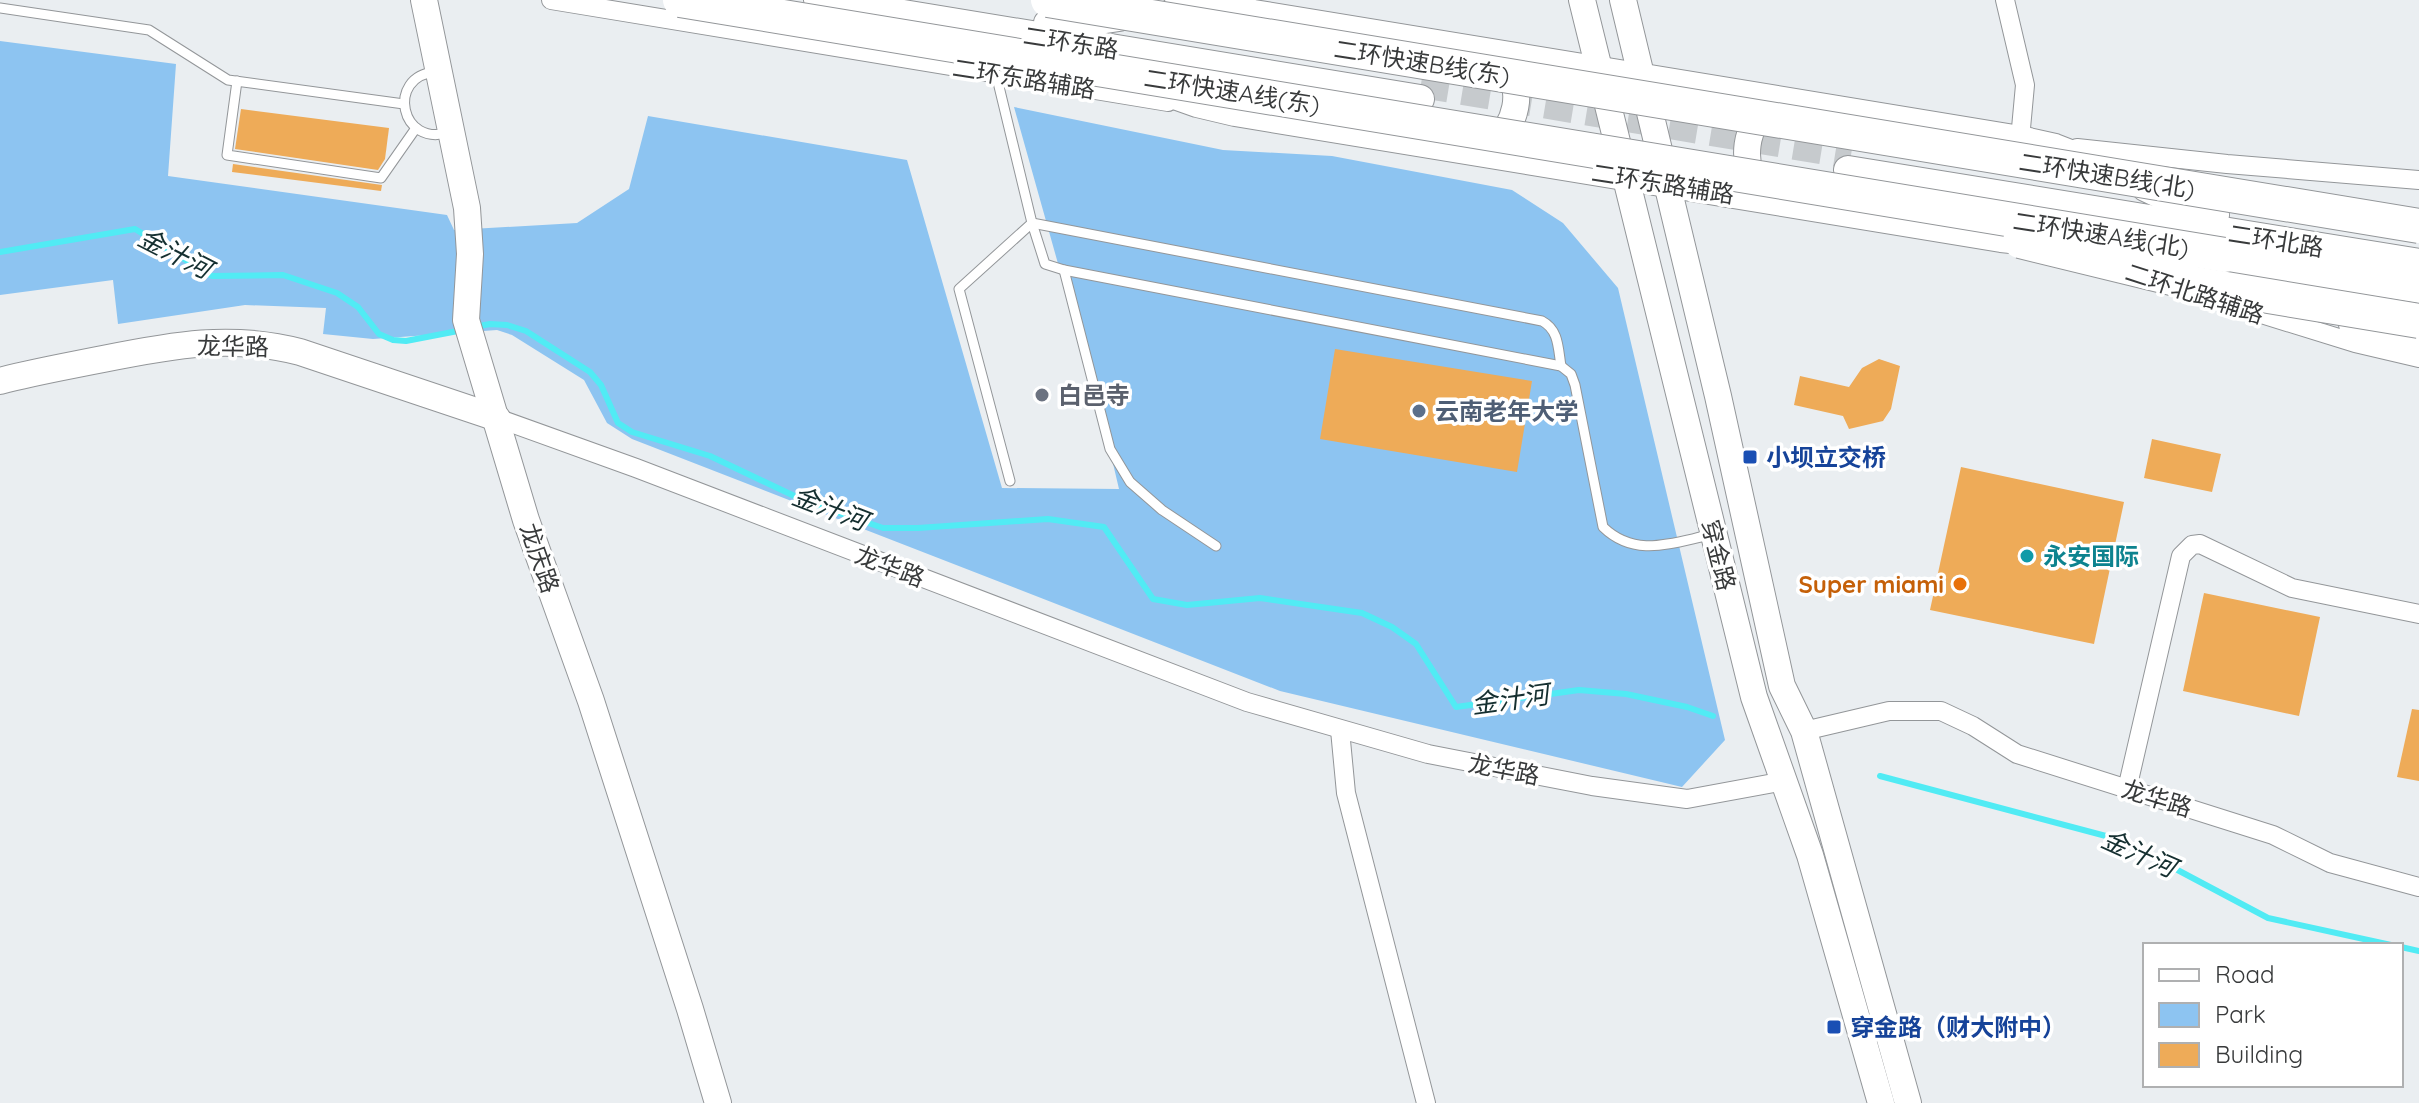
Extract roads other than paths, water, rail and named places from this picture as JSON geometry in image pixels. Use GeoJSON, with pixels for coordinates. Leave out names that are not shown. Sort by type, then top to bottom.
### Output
{"type":"FeatureCollection","features":[{"type":"Feature","properties":{"kind":"highway","name":"二环快速A线(东)"},"geometry":{"type":"LineString","coordinates":[[680,0],[1782,192]]}},
{"type":"Feature","properties":{"kind":"highway","name":"二环快速B线(东)"},"geometry":{"type":"LineString","coordinates":[[1047,20],[1798,113]]}},
{"type":"Feature","properties":{"kind":"highway","name":"二环快速B线(北)"},"geometry":{"type":"LineString","coordinates":[[1798,113],[2025,151],[2419,226]]}},
{"type":"Feature","properties":{"kind":"highway"},"geometry":{"type":"LineString","coordinates":[[2025,151],[2419,202]]}},
{"type":"Feature","properties":{"kind":"highway","name":"二环快速A线(北)"},"geometry":{"type":"LineString","coordinates":[[1782,192],[2419,286]]}},
{"type":"Feature","properties":{"kind":"highway"},"geometry":{"type":"LineString","coordinates":[[1782,192],[1897,208],[2115,266],[2419,339]]}},
{"type":"Feature","properties":{"kind":"highway"},"geometry":{"type":"LineString","coordinates":[[2220,289],[2419,321]]}},
{"type":"Feature","properties":{"kind":"main road","name":"二环东路"},"geometry":{"type":"LineString","coordinates":[[818,0],[1047,20]]}},
{"type":"Feature","properties":{"kind":"main road","name":"二环东路"},"geometry":{"type":"LineString","coordinates":[[910,0],[1047,20],[1420,92]]}},
{"type":"Feature","properties":{"kind":"main road","name":"二环北路"},"geometry":{"type":"LineString","coordinates":[[1850,163],[2215,223],[2419,263]]}},
{"type":"Feature","properties":{"kind":"main road","name":"二环北路"},"geometry":{"type":"LineString","coordinates":[[2215,223],[2419,248]]}},
{"type":"Feature","properties":{"kind":"street","name":"龙庆路"},"geometry":{"type":"LineString","coordinates":[[424,0],[467,208],[470,331],[526,520],[591,701],[718,1103]]}},
{"type":"Feature","properties":{"kind":"street","name":"二环东路辅路"},"geometry":{"type":"LineString","coordinates":[[551,0],[1667,184],[1782,192]]}},
{"type":"Feature","properties":{"kind":"street"},"geometry":{"type":"LineString","coordinates":[[1176,0],[1642,77],[1798,113]]}},
{"type":"Feature","properties":{"kind":"street","name":"穿金路"},"geometry":{"type":"LineString","coordinates":[[1582,0],[1754,697],[1810,855],[1881,1103]]}},
{"type":"Feature","properties":{"kind":"street","name":"穿金路"},"geometry":{"type":"LineString","coordinates":[[1623,0],[1718,396],[1782,686],[1804,731],[1908,1103]]}},
{"type":"Feature","properties":{"kind":"street"},"geometry":{"type":"LineString","coordinates":[[2005,0],[2025,85],[2025,151]]}},
{"type":"Feature","properties":{"kind":"street"},"geometry":{"type":"LineString","coordinates":[[1047,20],[1091,23],[1187,9],[1254,13]]}},
{"type":"Feature","properties":{"kind":"street"},"geometry":{"type":"LineString","coordinates":[[1047,20],[1076,47],[1165,94],[1235,113]]}},
{"type":"Feature","properties":{"kind":"street"},"geometry":{"type":"LineString","coordinates":[[1460,150],[1482,149],[1491,144],[1506,131],[1514,112],[1517,92],[1512,73],[1499,58],[1479,50]]}},
{"type":"Feature","properties":{"kind":"street"},"geometry":{"type":"LineString","coordinates":[[1782,192],[1764,195],[1752,180],[1747,161],[1748,141],[1755,122],[1768,109],[1788,102],[1798,113]]}},
{"type":"Feature","properties":{"kind":"street"},"geometry":{"type":"LineString","coordinates":[[2025,151],[2178,159],[2419,180]]}},
{"type":"Feature","properties":{"kind":"street"},"geometry":{"type":"LineString","coordinates":[[2025,151],[2070,152],[2215,223]]}},
{"type":"Feature","properties":{"kind":"street","name":"二环北路辅路"},"geometry":{"type":"LineString","coordinates":[[1782,192],[2086,258],[2307,329],[2419,358]]}},
{"type":"Feature","properties":{"kind":"street"},"geometry":{"type":"LineString","coordinates":[[2001,239],[2037,243],[2072,242],[2215,223]]}},
{"type":"Feature","properties":{"kind":"street","name":"龙华路"},"geometry":{"type":"LineString","coordinates":[[0,381],[157,349],[208,342],[268,344],[497,418],[636,468],[1247,702],[1340,730],[1443,757],[1592,786],[1687,799],[1785,781]]}},
{"type":"Feature","properties":{"kind":"street"},"geometry":{"type":"LineString","coordinates":[[2127,789],[2181,556],[2192,545],[2200,544],[2292,588],[2419,614]]}},
{"type":"Feature","properties":{"kind":"street","name":"龙华路"},"geometry":{"type":"LineString","coordinates":[[1804,731],[1889,711],[1941,711],[1973,726],[2017,754],[2273,835],[2330,863],[2419,887]]}},
{"type":"Feature","properties":{"kind":"street"},"geometry":{"type":"LineString","coordinates":[[1340,730],[1346,793],[1426,1103]]}},
{"type":"Feature","properties":{"kind":"lane"},"geometry":{"type":"LineString","coordinates":[[0,8],[149,30],[228,80],[404,104]]}},
{"type":"Feature","properties":{"kind":"lane"},"geometry":{"type":"LineString","coordinates":[[439,72],[430,72],[414,80],[405,95],[404,104],[416,128],[432,135],[450,132]]}},
{"type":"Feature","properties":{"kind":"lane"},"geometry":{"type":"LineString","coordinates":[[996,73],[1032,223],[1045,264],[1561,366],[1571,374],[1575,385],[1603,527],[1615,538],[1638,546],[1657,546],[1713,534]]}},
{"type":"Feature","properties":{"kind":"lane"},"geometry":{"type":"LineString","coordinates":[[237,81],[227,155],[381,178],[416,128]]}},
{"type":"Feature","properties":{"kind":"lane"},"geometry":{"type":"LineString","coordinates":[[1032,223],[1542,321],[1555,331],[1561,366]]}},
{"type":"Feature","properties":{"kind":"lane"},"geometry":{"type":"LineString","coordinates":[[1010,481],[959,289],[1032,223]]}},
{"type":"Feature","properties":{"kind":"lane"},"geometry":{"type":"LineString","coordinates":[[1064,270],[1110,449],[1130,482],[1162,510],[1216,546]]}},
{"type":"Feature","properties":{"kind":"waterway","name":"金汁河"},"geometry":{"type":"LineString","coordinates":[[0,252],[135,229],[212,276],[283,275],[337,293],[358,307],[379,334],[393,340],[406,341],[463,330]]}},
{"type":"Feature","properties":{"kind":"waterway","name":"金汁河"},"geometry":{"type":"LineString","coordinates":[[474,327],[507,325],[526,331],[590,372],[601,385],[618,423],[632,432],[710,456],[805,501],[883,528],[1048,519],[1104,527],[1153,599],[1187,605],[1260,598],[1362,613],[1392,627],[1416,644],[1456,707],[1579,690],[1626,694],[1713,716]]}},
{"type":"Feature","properties":{"kind":"waterway","name":"金汁河"},"geometry":{"type":"LineString","coordinates":[[1880,776],[2121,840],[2268,918],[2382,943]]}},
{"type":"Feature","properties":{"kind":"waterway","name":"金汁河"},"geometry":{"type":"LineString","coordinates":[[2403,947],[2419,951]]}},
{"type":"Feature","properties":{"kind":"tunnel"},"geometry":{"type":"LineString","coordinates":[[1421,84],[1851,155]]}},
{"type":"Feature","properties":{"kind":"place","name":"白邑寺"},"geometry":{"type":"Point","coordinates":[1042,395]}},
{"type":"Feature","properties":{"kind":"place","name":"云南老年大学"},"geometry":{"type":"Point","coordinates":[1419,411]}},
{"type":"Feature","properties":{"kind":"place","name":"小坝立交桥"},"geometry":{"type":"Point","coordinates":[1750,457]}},
{"type":"Feature","properties":{"kind":"place","name":"永安国际"},"geometry":{"type":"Point","coordinates":[2027,556]}},
{"type":"Feature","properties":{"kind":"place","name":"Super miami"},"geometry":{"type":"Point","coordinates":[1960,584]}},
{"type":"Feature","properties":{"kind":"place","name":"穿金路（财大附中）"},"geometry":{"type":"Point","coordinates":[1834,1027]}}]}
